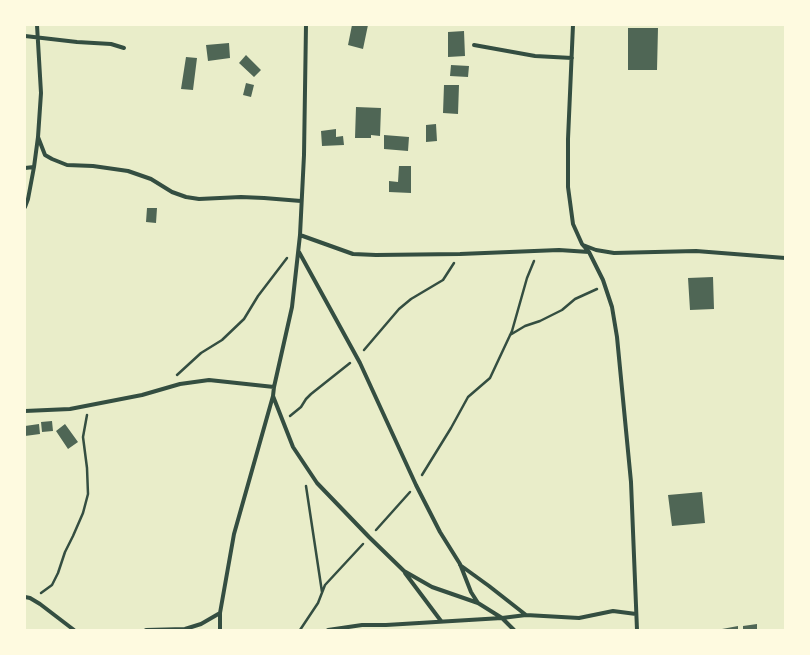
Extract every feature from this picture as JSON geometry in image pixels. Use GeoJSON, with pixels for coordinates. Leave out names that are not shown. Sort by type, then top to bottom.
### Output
{"type":"FeatureCollection","features":[{"type":"Feature","properties":{"kind":"street"},"geometry":{"type":"LineString","coordinates":[[25,207],[34,167],[41,93],[37,25]]}},
{"type":"Feature","properties":{"kind":"street"},"geometry":{"type":"LineString","coordinates":[[220,630],[220,613],[234,534],[273,396],[292,307],[300,242],[304,155],[306,25]]}},
{"type":"Feature","properties":{"kind":"street"},"geometry":{"type":"LineString","coordinates":[[574,25],[568,139],[568,187],[573,224],[582,244],[589,252],[605,286],[612,307],[617,337],[631,482],[637,630]]}},
{"type":"Feature","properties":{"kind":"street"},"geometry":{"type":"LineString","coordinates":[[25,36],[111,44],[124,48]]}},
{"type":"Feature","properties":{"kind":"street"},"geometry":{"type":"LineString","coordinates":[[474,45],[536,56],[572,58]]}},
{"type":"Feature","properties":{"kind":"street"},"geometry":{"type":"LineString","coordinates":[[38,137],[46,155],[52,159],[67,165],[93,166],[128,171],[151,179],[172,192],[186,197],[199,199],[249,197],[301,201]]}},
{"type":"Feature","properties":{"kind":"street"},"geometry":{"type":"LineString","coordinates":[[25,168],[34,167]]}},
{"type":"Feature","properties":{"kind":"street"},"geometry":{"type":"LineString","coordinates":[[300,235],[353,254],[460,254],[559,250],[589,252]]}},
{"type":"Feature","properties":{"kind":"street"},"geometry":{"type":"LineString","coordinates":[[582,244],[596,250],[614,253],[696,251],[785,258]]}},
{"type":"Feature","properties":{"kind":"street"},"geometry":{"type":"LineString","coordinates":[[299,252],[357,358],[416,484],[440,532],[460,564],[471,592],[478,603]]}},
{"type":"Feature","properties":{"kind":"street"},"geometry":{"type":"LineString","coordinates":[[25,411],[70,409],[142,395],[195,381],[209,380],[274,387]]}},
{"type":"Feature","properties":{"kind":"street"},"geometry":{"type":"LineString","coordinates":[[273,396],[294,447],[318,483],[369,537],[404,571],[441,621]]}},
{"type":"Feature","properties":{"kind":"street"},"geometry":{"type":"LineString","coordinates":[[460,564],[526,615]]}},
{"type":"Feature","properties":{"kind":"street"},"geometry":{"type":"LineString","coordinates":[[404,571],[432,587],[478,603],[502,618],[514,630]]}},
{"type":"Feature","properties":{"kind":"street"},"geometry":{"type":"LineString","coordinates":[[25,597],[30,598],[74,630]]}},
{"type":"Feature","properties":{"kind":"street"},"geometry":{"type":"LineString","coordinates":[[328,630],[362,625],[502,618],[526,615],[579,618],[612,612],[636,614]]}},
{"type":"Feature","properties":{"kind":"street"},"geometry":{"type":"LineString","coordinates":[[146,630],[185,629],[201,624],[220,613]]}},
{"type":"Feature","properties":{"kind":"path"},"geometry":{"type":"LineString","coordinates":[[172,386],[178,373],[202,353],[222,340],[244,319],[258,296],[300,242]]}},
{"type":"Feature","properties":{"kind":"path"},"geometry":{"type":"LineString","coordinates":[[300,630],[318,603],[325,585],[416,484],[441,446],[468,397],[490,378],[510,335],[527,278],[538,251]]}},
{"type":"Feature","properties":{"kind":"path"},"geometry":{"type":"LineString","coordinates":[[283,421],[301,407],[306,399],[357,358],[400,309],[411,299],[442,280],[460,254]]}},
{"type":"Feature","properties":{"kind":"path"},"geometry":{"type":"LineString","coordinates":[[510,335],[525,326],[540,321],[562,310],[575,299],[605,286]]}},
{"type":"Feature","properties":{"kind":"path"},"geometry":{"type":"LineString","coordinates":[[30,598],[44,592],[52,585],[83,513],[88,494],[87,468],[83,437],[85,421],[90,405]]}},
{"type":"Feature","properties":{"kind":"path"},"geometry":{"type":"LineString","coordinates":[[306,483],[322,592]]}},
{"type":"Feature","properties":{"kind":"building"},"geometry":{"type":"Polygon","coordinates":[[[352,25],[368,25],[363,49],[348,45],[352,25]]]}},
{"type":"Feature","properties":{"kind":"building"},"geometry":{"type":"Polygon","coordinates":[[[628,28],[658,28],[657,70],[628,70],[628,28]]]}},
{"type":"Feature","properties":{"kind":"building"},"geometry":{"type":"Polygon","coordinates":[[[464,31],[465,56],[448,57],[448,32],[464,31]]]}},
{"type":"Feature","properties":{"kind":"building"},"geometry":{"type":"Polygon","coordinates":[[[229,43],[230,58],[208,61],[206,45],[229,43]]]}},
{"type":"Feature","properties":{"kind":"building"},"geometry":{"type":"Polygon","coordinates":[[[246,55],[261,70],[254,77],[239,63],[246,55]]]}},
{"type":"Feature","properties":{"kind":"building"},"geometry":{"type":"Polygon","coordinates":[[[186,57],[197,58],[193,90],[181,89],[186,57]]]}},
{"type":"Feature","properties":{"kind":"building"},"geometry":{"type":"Polygon","coordinates":[[[451,65],[469,66],[468,77],[450,76],[451,65]]]}},
{"type":"Feature","properties":{"kind":"building"},"geometry":{"type":"Polygon","coordinates":[[[246,83],[254,85],[251,97],[243,95],[246,83]]]}},
{"type":"Feature","properties":{"kind":"building"},"geometry":{"type":"Polygon","coordinates":[[[444,85],[459,85],[458,114],[443,113],[444,85]]]}},
{"type":"Feature","properties":{"kind":"building"},"geometry":{"type":"Polygon","coordinates":[[[356,107],[381,108],[380,136],[371,135],[371,138],[355,138],[356,107]]]}},
{"type":"Feature","properties":{"kind":"building"},"geometry":{"type":"Polygon","coordinates":[[[436,124],[437,141],[426,142],[426,125],[436,124]]]}},
{"type":"Feature","properties":{"kind":"building"},"geometry":{"type":"Polygon","coordinates":[[[336,129],[336,137],[343,136],[344,145],[322,146],[321,131],[336,129]]]}},
{"type":"Feature","properties":{"kind":"building"},"geometry":{"type":"Polygon","coordinates":[[[384,135],[409,137],[408,151],[384,149],[384,135]]]}},
{"type":"Feature","properties":{"kind":"building"},"geometry":{"type":"Polygon","coordinates":[[[399,166],[411,166],[411,193],[389,192],[389,181],[398,182],[399,166]]]}},
{"type":"Feature","properties":{"kind":"building"},"geometry":{"type":"Polygon","coordinates":[[[147,208],[157,208],[156,223],[146,222],[147,208]]]}},
{"type":"Feature","properties":{"kind":"building"},"geometry":{"type":"Polygon","coordinates":[[[713,277],[714,309],[690,310],[688,278],[713,277]]]}},
{"type":"Feature","properties":{"kind":"building"},"geometry":{"type":"Polygon","coordinates":[[[52,421],[53,431],[42,432],[41,422],[52,421]]]}},
{"type":"Feature","properties":{"kind":"building"},"geometry":{"type":"Polygon","coordinates":[[[39,424],[40,434],[25,436],[25,426],[39,424]]]}},
{"type":"Feature","properties":{"kind":"building"},"geometry":{"type":"Polygon","coordinates":[[[65,424],[78,442],[68,449],[56,431],[65,424]]]}},
{"type":"Feature","properties":{"kind":"building"},"geometry":{"type":"Polygon","coordinates":[[[702,492],[705,523],[672,526],[668,495],[702,492]]]}},
{"type":"Feature","properties":{"kind":"building"},"geometry":{"type":"Polygon","coordinates":[[[757,624],[757,630],[743,630],[743,626],[757,624]]]}},
{"type":"Feature","properties":{"kind":"building"},"geometry":{"type":"Polygon","coordinates":[[[738,626],[738,630],[722,630],[722,629],[738,626]]]}}]}
